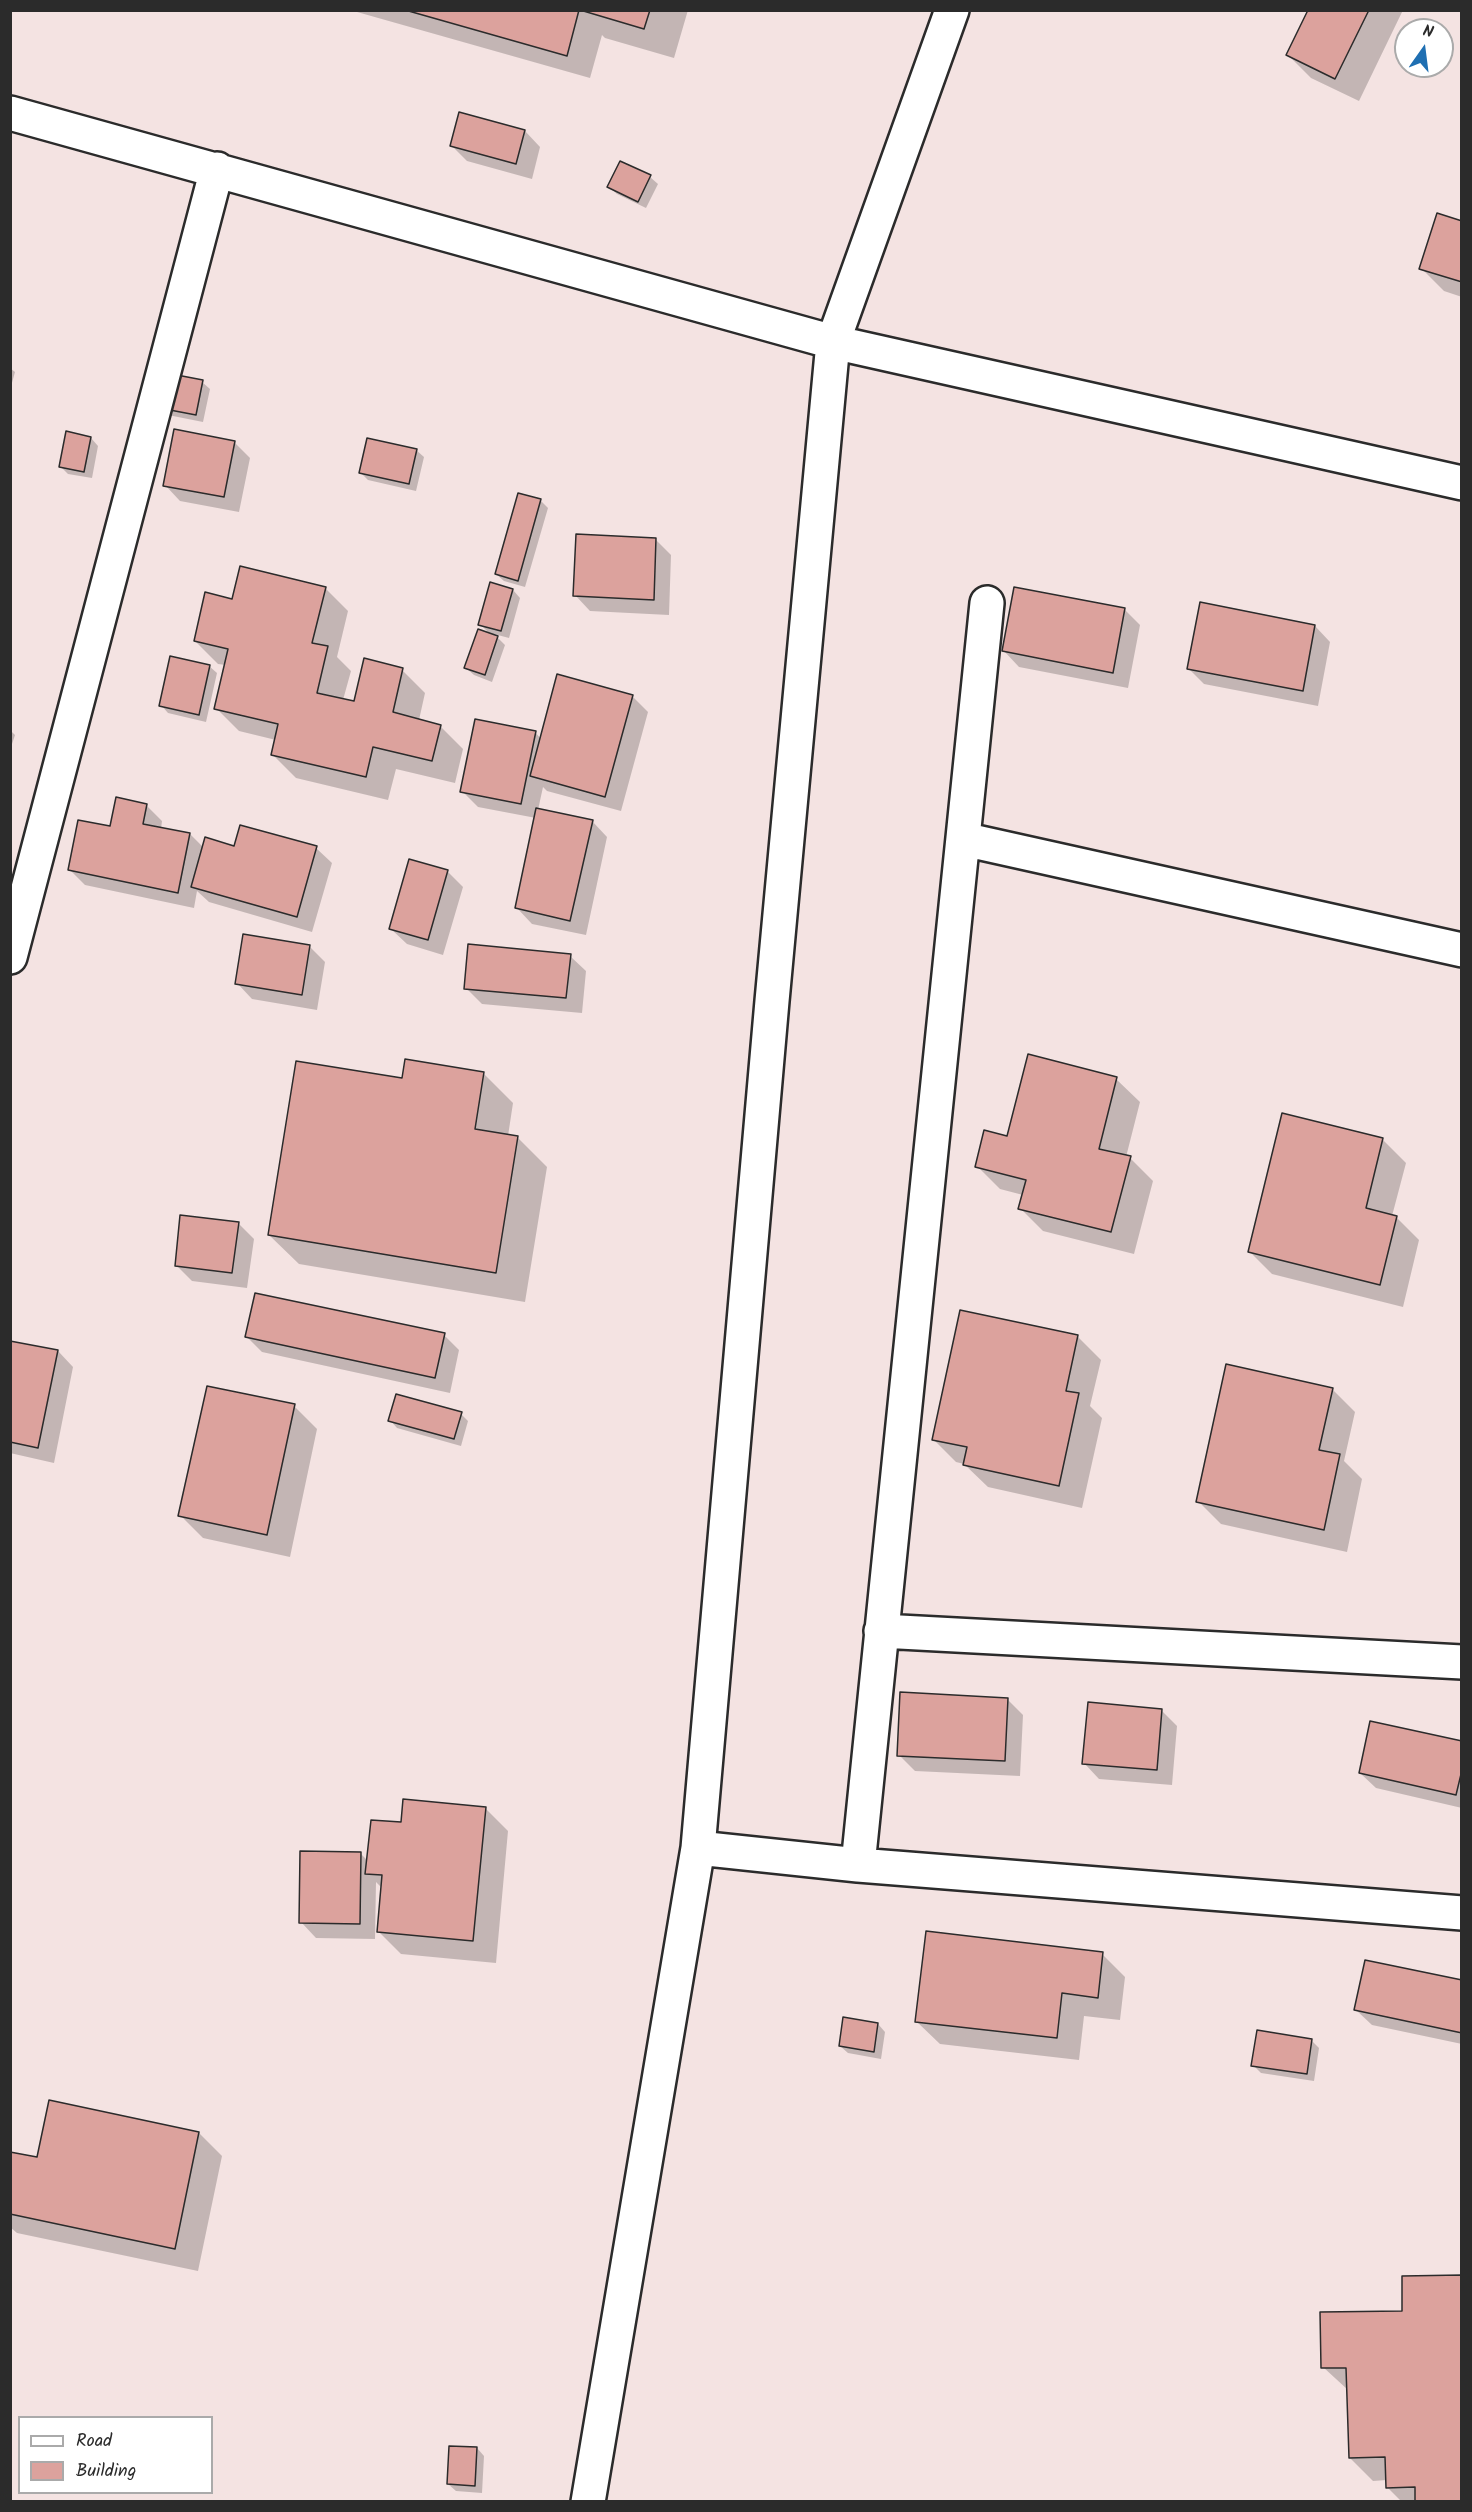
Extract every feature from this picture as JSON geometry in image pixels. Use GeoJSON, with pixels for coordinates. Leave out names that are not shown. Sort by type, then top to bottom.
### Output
{"type":"FeatureCollection","features":[{"type":"Feature","properties":{"kind":"street"},"geometry":{"type":"LineString","coordinates":[[588,2502],[698,1848],[773,989],[833,342],[952,10]]}},
{"type":"Feature","properties":{"kind":"street"},"geometry":{"type":"LineString","coordinates":[[10,113],[833,342],[1461,483]]}},
{"type":"Feature","properties":{"kind":"street"},"geometry":{"type":"LineString","coordinates":[[10,957],[217,170]]}},
{"type":"Feature","properties":{"kind":"street"},"geometry":{"type":"LineString","coordinates":[[858,1864],[987,603]]}},
{"type":"Feature","properties":{"kind":"street"},"geometry":{"type":"LineString","coordinates":[[963,839],[1461,950]]}},
{"type":"Feature","properties":{"kind":"street"},"geometry":{"type":"LineString","coordinates":[[881,1632],[1461,1662]]}},
{"type":"Feature","properties":{"kind":"street"},"geometry":{"type":"LineString","coordinates":[[698,1848],[858,1864],[1461,1913]]}},
{"type":"Feature","properties":{"kind":"building"},"geometry":{"type":"Polygon","coordinates":[[[405,10],[579,10],[567,56],[405,10]]]}},
{"type":"Feature","properties":{"kind":"building"},"geometry":{"type":"Polygon","coordinates":[[[580,10],[650,10],[644,29],[580,10]]]}},
{"type":"Feature","properties":{"kind":"building"},"geometry":{"type":"Polygon","coordinates":[[[1308,10],[1369,10],[1335,79],[1286,55],[1308,10]]]}},
{"type":"Feature","properties":{"kind":"building"},"geometry":{"type":"Polygon","coordinates":[[[459,112],[525,130],[516,164],[450,146],[459,112]]]}},
{"type":"Feature","properties":{"kind":"building"},"geometry":{"type":"Polygon","coordinates":[[[620,161],[651,175],[638,202],[607,187],[620,161]]]}},
{"type":"Feature","properties":{"kind":"building"},"geometry":{"type":"Polygon","coordinates":[[[1437,213],[1462,221],[1462,282],[1419,269],[1437,213]]]}},
{"type":"Feature","properties":{"kind":"building"},"geometry":{"type":"Polygon","coordinates":[[[156,371],[203,380],[196,415],[149,406],[156,371]]]}},
{"type":"Feature","properties":{"kind":"building"},"geometry":{"type":"Polygon","coordinates":[[[174,429],[235,441],[224,497],[163,486],[174,429]]]}},
{"type":"Feature","properties":{"kind":"building"},"geometry":{"type":"Polygon","coordinates":[[[66,431],[91,437],[84,472],[59,467],[66,431]]]}},
{"type":"Feature","properties":{"kind":"building"},"geometry":{"type":"Polygon","coordinates":[[[367,438],[417,449],[409,484],[359,473],[367,438]]]}},
{"type":"Feature","properties":{"kind":"building"},"geometry":{"type":"Polygon","coordinates":[[[518,493],[541,499],[518,581],[495,574],[518,493]]]}},
{"type":"Feature","properties":{"kind":"building"},"geometry":{"type":"Polygon","coordinates":[[[576,534],[656,538],[654,600],[573,596],[576,534]]]}},
{"type":"Feature","properties":{"kind":"building"},"geometry":{"type":"Polygon","coordinates":[[[240,566],[326,587],[312,643],[328,646],[317,693],[354,701],[364,658],[403,668],[393,712],[441,725],[432,761],[373,747],[366,777],[271,755],[278,724],[214,709],[228,649],[194,641],[205,592],[232,599],[240,566]]]}},
{"type":"Feature","properties":{"kind":"building"},"geometry":{"type":"Polygon","coordinates":[[[490,582],[513,589],[501,631],[478,625],[490,582]]]}},
{"type":"Feature","properties":{"kind":"building"},"geometry":{"type":"Polygon","coordinates":[[[1014,587],[1125,608],[1113,673],[1002,651],[1014,587]]]}},
{"type":"Feature","properties":{"kind":"building"},"geometry":{"type":"Polygon","coordinates":[[[1200,602],[1315,625],[1303,691],[1187,669],[1200,602]]]}},
{"type":"Feature","properties":{"kind":"building"},"geometry":{"type":"Polygon","coordinates":[[[478,629],[498,636],[485,675],[464,668],[478,629]]]}},
{"type":"Feature","properties":{"kind":"building"},"geometry":{"type":"Polygon","coordinates":[[[170,656],[210,665],[199,715],[159,706],[170,656]]]}},
{"type":"Feature","properties":{"kind":"building"},"geometry":{"type":"Polygon","coordinates":[[[557,674],[633,695],[605,797],[530,776],[557,674]]]}},
{"type":"Feature","properties":{"kind":"building"},"geometry":{"type":"Polygon","coordinates":[[[475,719],[536,731],[521,804],[460,792],[475,719]]]}},
{"type":"Feature","properties":{"kind":"building"},"geometry":{"type":"Polygon","coordinates":[[[116,797],[147,804],[143,824],[190,833],[178,893],[68,870],[78,820],[110,826],[116,797]]]}},
{"type":"Feature","properties":{"kind":"building"},"geometry":{"type":"Polygon","coordinates":[[[536,808],[593,820],[570,921],[515,908],[536,808]]]}},
{"type":"Feature","properties":{"kind":"building"},"geometry":{"type":"Polygon","coordinates":[[[240,825],[317,846],[297,917],[191,887],[205,837],[234,846],[240,825]]]}},
{"type":"Feature","properties":{"kind":"building"},"geometry":{"type":"Polygon","coordinates":[[[409,859],[448,870],[428,940],[389,929],[409,859]]]}},
{"type":"Feature","properties":{"kind":"building"},"geometry":{"type":"Polygon","coordinates":[[[243,934],[310,945],[302,995],[235,984],[243,934]]]}},
{"type":"Feature","properties":{"kind":"building"},"geometry":{"type":"Polygon","coordinates":[[[468,944],[571,954],[566,998],[464,989],[468,944]]]}},
{"type":"Feature","properties":{"kind":"building"},"geometry":{"type":"Polygon","coordinates":[[[1028,1054],[1117,1077],[1099,1149],[1131,1156],[1111,1232],[1018,1209],[1026,1180],[975,1167],[984,1130],[1007,1136],[1028,1054]]]}},
{"type":"Feature","properties":{"kind":"building"},"geometry":{"type":"Polygon","coordinates":[[[405,1059],[484,1072],[475,1129],[518,1136],[496,1273],[268,1235],[296,1061],[402,1078],[405,1059]]]}},
{"type":"Feature","properties":{"kind":"building"},"geometry":{"type":"Polygon","coordinates":[[[1282,1113],[1383,1138],[1366,1208],[1397,1216],[1380,1285],[1248,1252],[1282,1113]]]}},
{"type":"Feature","properties":{"kind":"building"},"geometry":{"type":"Polygon","coordinates":[[[180,1215],[239,1222],[232,1273],[175,1266],[180,1215]]]}},
{"type":"Feature","properties":{"kind":"building"},"geometry":{"type":"Polygon","coordinates":[[[255,1293],[445,1333],[435,1378],[245,1337],[255,1293]]]}},
{"type":"Feature","properties":{"kind":"building"},"geometry":{"type":"Polygon","coordinates":[[[960,1310],[1078,1335],[1066,1391],[1079,1393],[1059,1486],[963,1465],[967,1447],[932,1440],[960,1310]]]}},
{"type":"Feature","properties":{"kind":"building"},"geometry":{"type":"Polygon","coordinates":[[[10,1341],[58,1350],[38,1448],[10,1442],[10,1341]]]}},
{"type":"Feature","properties":{"kind":"building"},"geometry":{"type":"Polygon","coordinates":[[[1226,1364],[1333,1388],[1319,1450],[1340,1454],[1324,1530],[1196,1502],[1226,1364]]]}},
{"type":"Feature","properties":{"kind":"building"},"geometry":{"type":"Polygon","coordinates":[[[207,1386],[295,1404],[267,1535],[178,1516],[207,1386]]]}},
{"type":"Feature","properties":{"kind":"building"},"geometry":{"type":"Polygon","coordinates":[[[396,1394],[462,1412],[454,1439],[388,1421],[396,1394]]]}},
{"type":"Feature","properties":{"kind":"building"},"geometry":{"type":"Polygon","coordinates":[[[900,1692],[1008,1698],[1005,1761],[897,1756],[900,1692]]]}},
{"type":"Feature","properties":{"kind":"building"},"geometry":{"type":"Polygon","coordinates":[[[1088,1702],[1162,1709],[1157,1770],[1082,1764],[1088,1702]]]}},
{"type":"Feature","properties":{"kind":"building"},"geometry":{"type":"Polygon","coordinates":[[[1370,1721],[1462,1741],[1462,1770],[1456,1795],[1359,1773],[1370,1721]]]}},
{"type":"Feature","properties":{"kind":"building"},"geometry":{"type":"Polygon","coordinates":[[[403,1799],[486,1807],[473,1941],[377,1932],[382,1875],[365,1874],[371,1820],[401,1822],[403,1799]]]}},
{"type":"Feature","properties":{"kind":"building"},"geometry":{"type":"Polygon","coordinates":[[[300,1851],[361,1852],[360,1924],[299,1923],[300,1851]]]}},
{"type":"Feature","properties":{"kind":"building"},"geometry":{"type":"Polygon","coordinates":[[[926,1931],[1103,1952],[1098,1998],[1062,1993],[1057,2038],[915,2022],[926,1931]]]}},
{"type":"Feature","properties":{"kind":"building"},"geometry":{"type":"Polygon","coordinates":[[[1365,1960],[1462,1980],[1462,2033],[1354,2010],[1365,1960]]]}},
{"type":"Feature","properties":{"kind":"building"},"geometry":{"type":"Polygon","coordinates":[[[843,2017],[878,2023],[874,2052],[839,2046],[843,2017]]]}},
{"type":"Feature","properties":{"kind":"building"},"geometry":{"type":"Polygon","coordinates":[[[1257,2030],[1312,2039],[1307,2074],[1251,2066],[1257,2030]]]}},
{"type":"Feature","properties":{"kind":"building"},"geometry":{"type":"Polygon","coordinates":[[[49,2100],[199,2132],[175,2249],[10,2214],[10,2152],[37,2157],[49,2100]]]}},
{"type":"Feature","properties":{"kind":"building"},"geometry":{"type":"Polygon","coordinates":[[[1462,2275],[1462,2502],[1415,2502],[1415,2487],[1386,2488],[1385,2457],[1349,2458],[1346,2368],[1321,2368],[1320,2312],[1402,2311],[1402,2276],[1462,2275]]]}},
{"type":"Feature","properties":{"kind":"building"},"geometry":{"type":"Polygon","coordinates":[[[449,2446],[477,2447],[475,2486],[447,2484],[449,2446]]]}}]}
